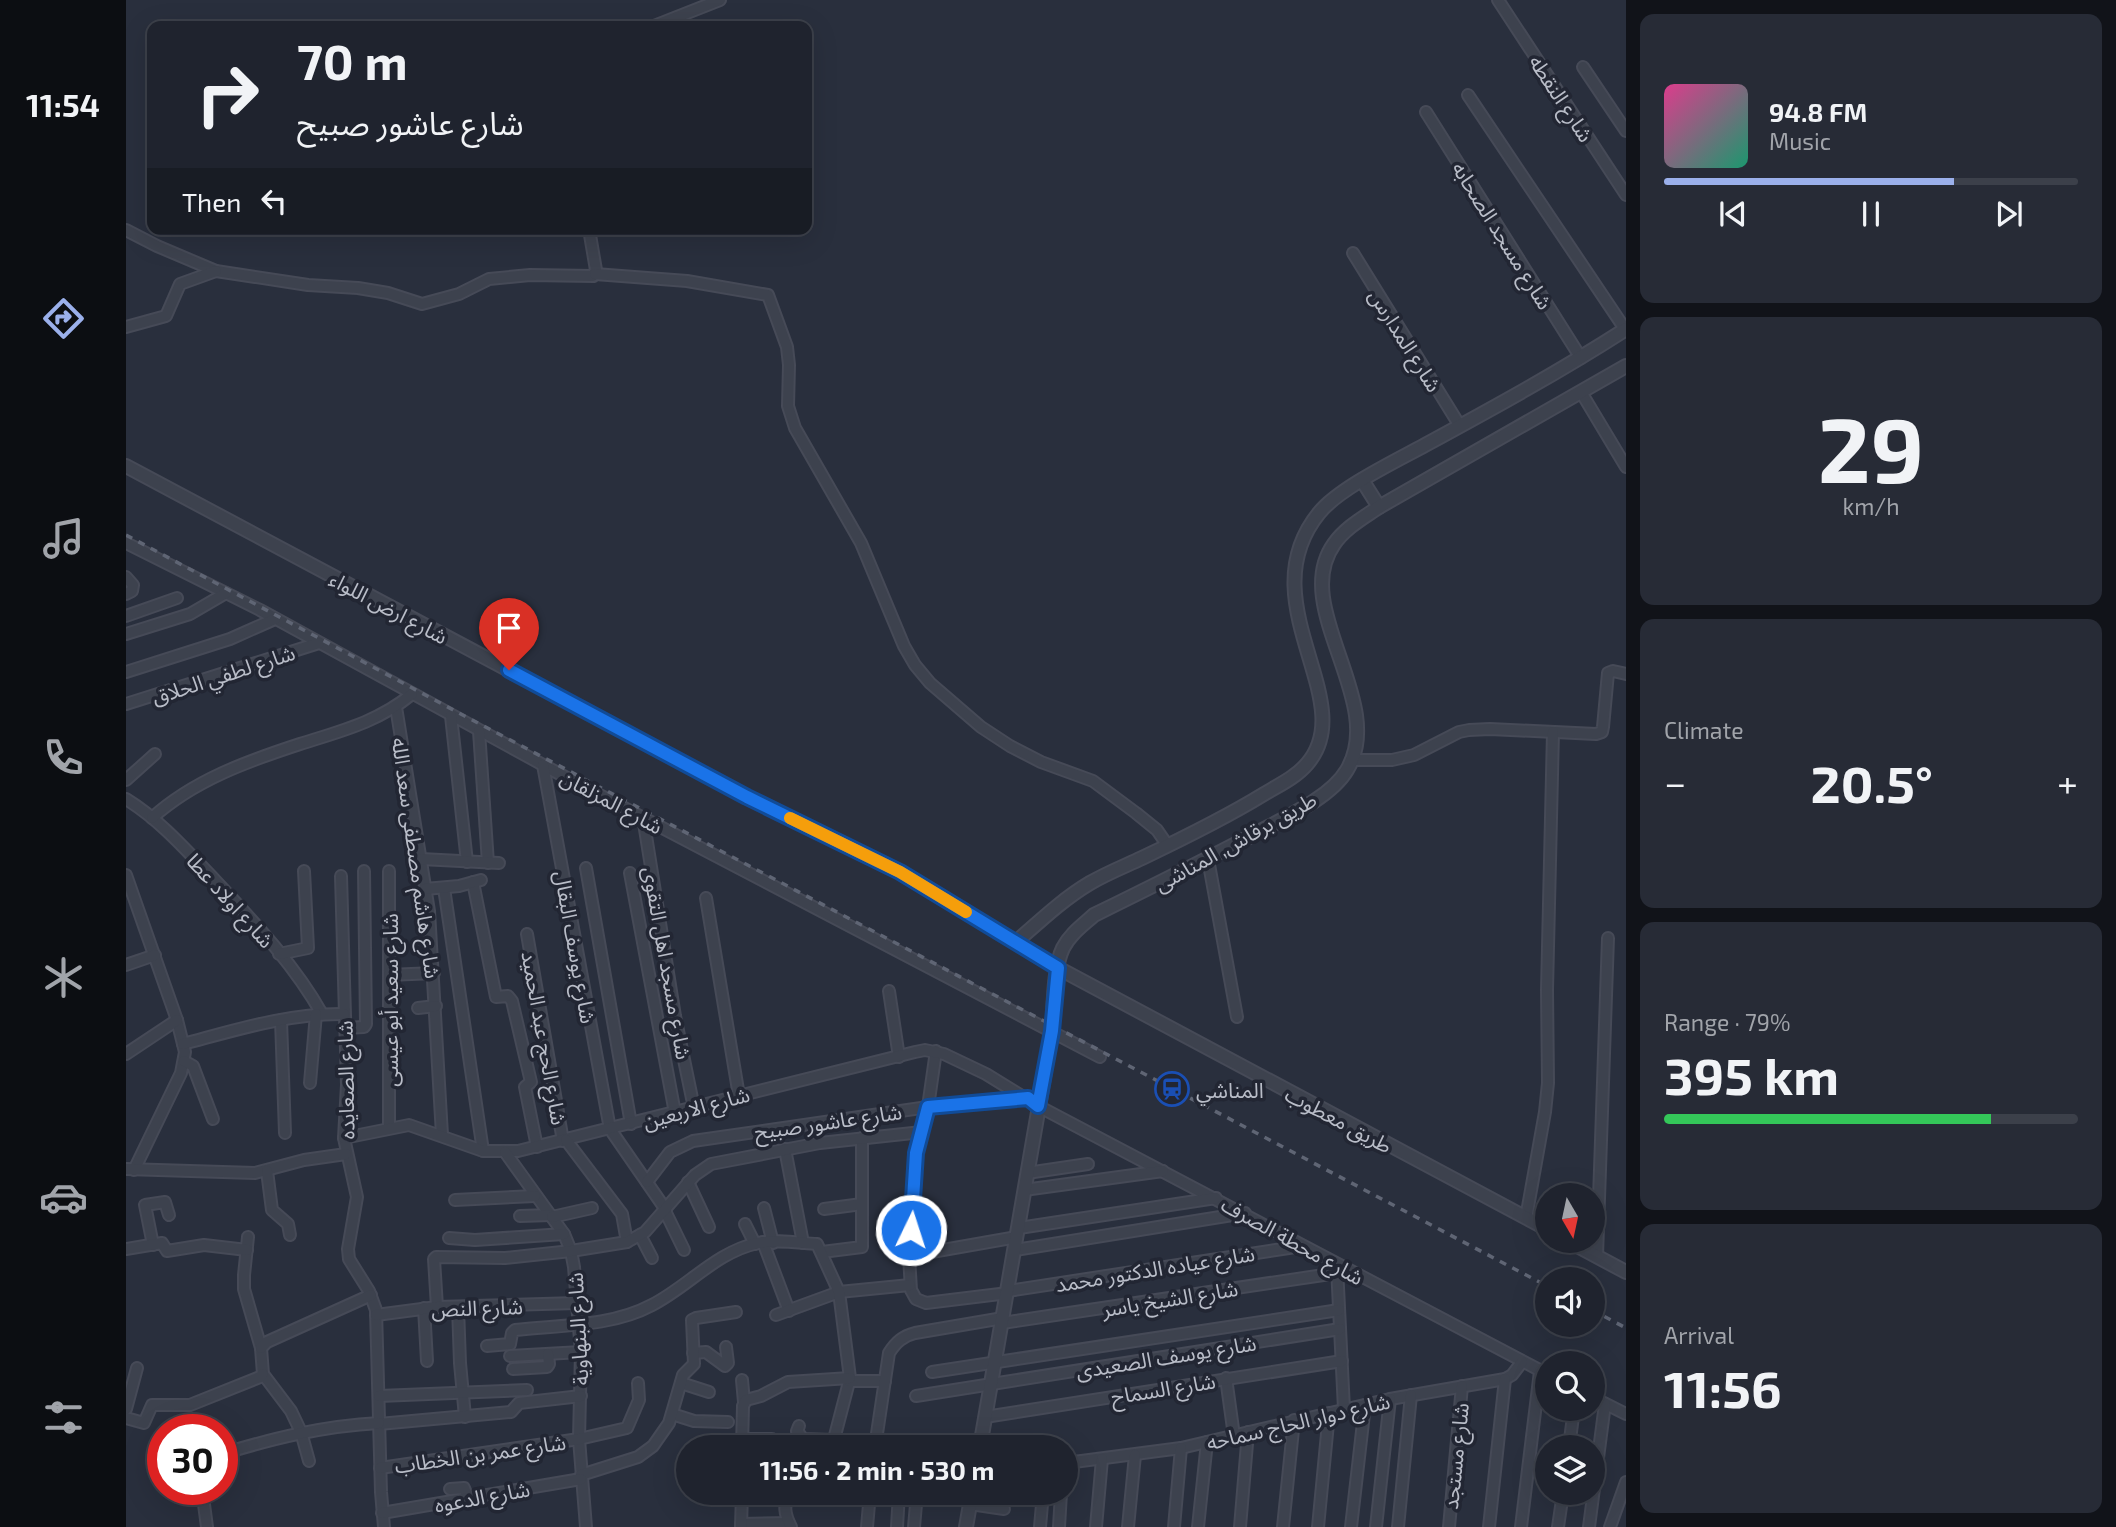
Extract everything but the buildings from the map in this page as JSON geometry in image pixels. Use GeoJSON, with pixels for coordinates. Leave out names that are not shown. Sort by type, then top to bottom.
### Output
{"type":"FeatureCollection","features":[{"type":"Feature","properties":{"kind":"street"},"geometry":{"type":"LineString","coordinates":[[667,21],[720,0]]}},
{"type":"Feature","properties":{"kind":"street","name":"شارع النقطه"},"geometry":{"type":"LineString","coordinates":[[1499,0],[1626,195]]}},
{"type":"Feature","properties":{"kind":"street"},"geometry":{"type":"LineString","coordinates":[[1583,67],[1626,131]]}},
{"type":"Feature","properties":{"kind":"street"},"geometry":{"type":"LineString","coordinates":[[1468,94],[1625,329]]}},
{"type":"Feature","properties":{"kind":"street","name":"شارع مسجد الصحابه"},"geometry":{"type":"LineString","coordinates":[[1426,112],[1581,358]]}},
{"type":"Feature","properties":{"kind":"street"},"geometry":{"type":"LineString","coordinates":[[126,230],[216,271],[267,280],[388,293],[422,303],[458,294],[489,279],[530,275],[589,277],[595,274],[687,281],[768,295],[787,347],[788,406],[795,428],[861,543],[915,666],[930,683],[981,727],[1041,762],[1093,781],[1157,830],[1168,846]]}},
{"type":"Feature","properties":{"kind":"street"},"geometry":{"type":"LineString","coordinates":[[590,235],[595,274]]}},
{"type":"Feature","properties":{"kind":"street","name":"شارع المدارس"},"geometry":{"type":"LineString","coordinates":[[1353,253],[1460,426]]}},
{"type":"Feature","properties":{"kind":"street"},"geometry":{"type":"LineString","coordinates":[[126,327],[166,316],[180,284],[216,271]]}},
{"type":"Feature","properties":{"kind":"street","name":"طريق برقاش, المناشى"},"geometry":{"type":"LineString","coordinates":[[1020,944],[1067,898],[1083,887],[1233,814],[1307,764],[1319,744],[1323,723],[1321,701],[1298,621],[1293,592],[1295,564],[1304,536],[1320,512],[1362,480],[1581,358],[1625,329]]}},
{"type":"Feature","properties":{"kind":"street","name":"طريق برقاش, المناشى"},"geometry":{"type":"LineString","coordinates":[[982,1435],[1017,1239],[1027,1173],[1033,1102],[1052,1031],[1058,968],[1064,945],[1094,915],[1208,859],[1311,803],[1334,786],[1347,770],[1357,722],[1321,584],[1324,564],[1332,546],[1345,531],[1378,507],[1626,366]]}},
{"type":"Feature","properties":{"kind":"street"},"geometry":{"type":"LineString","coordinates":[[1581,392],[1626,467]]}},
{"type":"Feature","properties":{"kind":"street","name":"شارع ارض اللواء"},"geometry":{"type":"LineString","coordinates":[[126,466],[747,797],[900,872],[1058,968]]}},
{"type":"Feature","properties":{"kind":"street"},"geometry":{"type":"LineString","coordinates":[[1362,480],[1378,507]]}},
{"type":"Feature","properties":{"kind":"street","name":"شارع المزلقان"},"geometry":{"type":"LineString","coordinates":[[126,543],[275,619],[810,907],[1100,1057]]}},
{"type":"Feature","properties":{"kind":"street"},"geometry":{"type":"LineString","coordinates":[[126,577],[134,585],[132,591],[126,594]]}},
{"type":"Feature","properties":{"kind":"street"},"geometry":{"type":"LineString","coordinates":[[126,634],[183,617],[226,593]]}},
{"type":"Feature","properties":{"kind":"street"},"geometry":{"type":"LineString","coordinates":[[126,616],[177,598]]}},
{"type":"Feature","properties":{"kind":"street"},"geometry":{"type":"LineString","coordinates":[[126,672],[230,639],[275,619]]}},
{"type":"Feature","properties":{"kind":"street","name":"شارع لطفي الحلاق"},"geometry":{"type":"LineString","coordinates":[[126,704],[319,643]]}},
{"type":"Feature","properties":{"kind":"street"},"geometry":{"type":"LineString","coordinates":[[1351,760],[1392,760],[1414,755],[1459,732],[1469,730],[1574,734],[1602,732],[1608,673],[1613,671],[1626,674]]}},
{"type":"Feature","properties":{"kind":"street"},"geometry":{"type":"LineString","coordinates":[[152,818],[177,797],[205,780],[300,744],[368,723],[412,694]]}},
{"type":"Feature","properties":{"kind":"street","name":"شارع هاشم مصطفى سعد الله"},"geometry":{"type":"LineString","coordinates":[[396,707],[425,889],[434,973],[442,1135]]}},
{"type":"Feature","properties":{"kind":"street"},"geometry":{"type":"LineString","coordinates":[[451,716],[467,862]]}},
{"type":"Feature","properties":{"kind":"street"},"geometry":{"type":"LineString","coordinates":[[421,859],[494,863],[479,731]]}},
{"type":"Feature","properties":{"kind":"street"},"geometry":{"type":"LineString","coordinates":[[1526,1218],[1548,1083],[1547,990],[1553,732]]}},
{"type":"Feature","properties":{"kind":"street"},"geometry":{"type":"LineString","coordinates":[[126,780],[156,754]]}},
{"type":"Feature","properties":{"kind":"street","name":"شارع يوسف البقال"},"geometry":{"type":"LineString","coordinates":[[543,765],[610,1129]]}},
{"type":"Feature","properties":{"kind":"street","name":"شارع اولاد عطا"},"geometry":{"type":"LineString","coordinates":[[126,799],[166,829],[237,904],[313,997],[319,1014]]}},
{"type":"Feature","properties":{"kind":"street","name":"شارع مسجد اهل التقوى"},"geometry":{"type":"LineString","coordinates":[[643,817],[675,1016],[694,1108]]}},
{"type":"Feature","properties":{"kind":"street"},"geometry":{"type":"LineString","coordinates":[[1208,859],[1237,1017]]}},
{"type":"Feature","properties":{"kind":"street"},"geometry":{"type":"LineString","coordinates":[[586,868],[631,1124]]}},
{"type":"Feature","properties":{"kind":"street"},"geometry":{"type":"LineString","coordinates":[[279,954],[308,948],[304,871]]}},
{"type":"Feature","properties":{"kind":"street"},"geometry":{"type":"LineString","coordinates":[[344,1028],[364,1027],[366,1024],[364,871]]}},
{"type":"Feature","properties":{"kind":"street","name":"شارع سعيد أبو عيسى"},"geometry":{"type":"LineString","coordinates":[[389,871],[389,1128]]}},
{"type":"Feature","properties":{"kind":"street"},"geometry":{"type":"LineString","coordinates":[[629,873],[675,1113]]}},
{"type":"Feature","properties":{"kind":"street"},"geometry":{"type":"LineString","coordinates":[[126,875],[177,1020],[184,1061],[181,1073],[130,1170],[229,1173],[267,1171],[304,1160],[346,1154]]}},
{"type":"Feature","properties":{"kind":"street","name":"شارع الصعايده"},"geometry":{"type":"LineString","coordinates":[[341,876],[347,1085],[344,1138],[357,1197],[348,1249],[349,1259],[371,1295],[376,1315],[384,1527]]}},
{"type":"Feature","properties":{"kind":"street"},"geometry":{"type":"LineString","coordinates":[[425,889],[477,881],[496,997],[508,996],[512,999],[531,1082],[525,1087],[537,1147]]}},
{"type":"Feature","properties":{"kind":"street"},"geometry":{"type":"LineString","coordinates":[[444,888],[483,1151]]}},
{"type":"Feature","properties":{"kind":"street"},"geometry":{"type":"LineString","coordinates":[[706,898],[739,1096]]}},
{"type":"Feature","properties":{"kind":"street","name":"شارع الحج عبد الحميد"},"geometry":{"type":"LineString","coordinates":[[527,934],[565,1140]]}},
{"type":"Feature","properties":{"kind":"street"},"geometry":{"type":"LineString","coordinates":[[1597,1256],[1608,939]]}},
{"type":"Feature","properties":{"kind":"street"},"geometry":{"type":"LineString","coordinates":[[126,965],[155,955]]}},
{"type":"Feature","properties":{"kind":"street","name":"طريق معطوب"},"geometry":{"type":"LineString","coordinates":[[1058,968],[1535,1223]]}},
{"type":"Feature","properties":{"kind":"street"},"geometry":{"type":"LineString","coordinates":[[389,975],[434,973]]}},
{"type":"Feature","properties":{"kind":"street"},"geometry":{"type":"LineString","coordinates":[[889,991],[899,1056]]}},
{"type":"Feature","properties":{"kind":"street"},"geometry":{"type":"LineString","coordinates":[[418,1008],[436,1006]]}},
{"type":"Feature","properties":{"kind":"street"},"geometry":{"type":"LineString","coordinates":[[310,1083],[319,1014]]}},
{"type":"Feature","properties":{"kind":"street"},"geometry":{"type":"LineString","coordinates":[[183,1044],[281,1020],[319,1014],[344,1014]]}},
{"type":"Feature","properties":{"kind":"street"},"geometry":{"type":"LineString","coordinates":[[126,1054],[177,1020]]}},
{"type":"Feature","properties":{"kind":"street"},"geometry":{"type":"LineString","coordinates":[[281,1020],[285,1133]]}},
{"type":"Feature","properties":{"kind":"street","name":"شارع الاربعين"},"geometry":{"type":"LineString","coordinates":[[344,1138],[416,1125],[483,1151],[505,1152],[537,1147],[899,1056],[925,1050],[936,1051]]}},
{"type":"Feature","properties":{"kind":"street"},"geometry":{"type":"LineString","coordinates":[[776,1315],[839,1292],[910,1285],[909,1256],[916,1153],[928,1107],[936,1051],[986,1074],[1033,1102]]}},
{"type":"Feature","properties":{"kind":"street"},"geometry":{"type":"LineString","coordinates":[[184,1061],[193,1066],[213,1119]]}},
{"type":"Feature","properties":{"kind":"street","name":"شارع عاشور صبيح"},"geometry":{"type":"LineString","coordinates":[[647,1182],[670,1152],[693,1141],[928,1107],[1033,1102]]}},
{"type":"Feature","properties":{"kind":"street","name":"شارع محطة الصرف"},"geometry":{"type":"LineString","coordinates":[[1033,1102],[1245,1213],[1337,1269],[1535,1368]]}},
{"type":"Feature","properties":{"kind":"street"},"geometry":{"type":"LineString","coordinates":[[610,1129],[666,1210],[684,1250]]}},
{"type":"Feature","properties":{"kind":"street"},"geometry":{"type":"LineString","coordinates":[[437,1307],[436,1257],[505,1258],[571,1251],[627,1241],[640,1235],[666,1210],[688,1182],[711,1164],[785,1149],[922,1132]]}},
{"type":"Feature","properties":{"kind":"street"},"geometry":{"type":"LineString","coordinates":[[822,1252],[862,1248],[862,1138]]}},
{"type":"Feature","properties":{"kind":"street"},"geometry":{"type":"LineString","coordinates":[[565,1140],[622,1214],[627,1241]]}},
{"type":"Feature","properties":{"kind":"street"},"geometry":{"type":"LineString","coordinates":[[785,1149],[803,1243]]}},
{"type":"Feature","properties":{"kind":"street","name":"شارع البنهاوية"},"geometry":{"type":"LineString","coordinates":[[505,1152],[564,1234],[571,1251],[580,1325],[579,1439],[586,1527]]}},
{"type":"Feature","properties":{"kind":"street"},"geometry":{"type":"LineString","coordinates":[[1027,1173],[1088,1164]]}},
{"type":"Feature","properties":{"kind":"street"},"geometry":{"type":"LineString","coordinates":[[267,1171],[272,1210],[288,1224],[290,1236]]}},
{"type":"Feature","properties":{"kind":"street"},"geometry":{"type":"LineString","coordinates":[[1024,1191],[1163,1171]]}},
{"type":"Feature","properties":{"kind":"street"},"geometry":{"type":"LineString","coordinates":[[688,1182],[709,1227]]}},
{"type":"Feature","properties":{"kind":"street"},"geometry":{"type":"LineString","coordinates":[[455,1200],[535,1196]]}},
{"type":"Feature","properties":{"kind":"street"},"geometry":{"type":"LineString","coordinates":[[1017,1239],[1216,1198]]}},
{"type":"Feature","properties":{"kind":"street"},"geometry":{"type":"LineString","coordinates":[[153,1245],[145,1205],[166,1203],[169,1215]]}},
{"type":"Feature","properties":{"kind":"street"},"geometry":{"type":"LineString","coordinates":[[824,1209],[863,1205]]}},
{"type":"Feature","properties":{"kind":"street"},"geometry":{"type":"LineString","coordinates":[[520,1216],[551,1216],[592,1208]]}},
{"type":"Feature","properties":{"kind":"street"},"geometry":{"type":"LineString","coordinates":[[763,1243],[764,1208]]}},
{"type":"Feature","properties":{"kind":"street"},"geometry":{"type":"LineString","coordinates":[[909,1256],[1017,1239],[1245,1213]]}},
{"type":"Feature","properties":{"kind":"street"},"geometry":{"type":"LineString","coordinates":[[745,1224],[763,1243],[789,1311]]}},
{"type":"Feature","properties":{"kind":"street"},"geometry":{"type":"LineString","coordinates":[[449,1237],[475,1240],[564,1234]]}},
{"type":"Feature","properties":{"kind":"street"},"geometry":{"type":"LineString","coordinates":[[640,1235],[652,1258]]}},
{"type":"Feature","properties":{"kind":"street"},"geometry":{"type":"LineString","coordinates":[[248,1237],[244,1289],[261,1348],[263,1374],[291,1411],[301,1432],[309,1461]]}},
{"type":"Feature","properties":{"kind":"street"},"geometry":{"type":"LineString","coordinates":[[126,1249],[162,1243],[166,1251],[204,1245],[247,1250]]}},
{"type":"Feature","properties":{"kind":"street"},"geometry":{"type":"LineString","coordinates":[[487,1346],[510,1344],[514,1330],[580,1325],[652,1306],[724,1256],[763,1243],[817,1244],[839,1292],[849,1379],[835,1435]]}},
{"type":"Feature","properties":{"kind":"street","name":"شارع عياده الدكتور محمد"},"geometry":{"type":"LineString","coordinates":[[910,1285],[913,1295],[926,1303],[1302,1246]]}},
{"type":"Feature","properties":{"kind":"street"},"geometry":{"type":"LineString","coordinates":[[1591,1253],[1626,1272]]}},
{"type":"Feature","properties":{"kind":"street"},"geometry":{"type":"LineString","coordinates":[[1337,1269],[1344,1409]]}},
{"type":"Feature","properties":{"kind":"street","name":"شارع الشيخ ياسر"},"geometry":{"type":"LineString","coordinates":[[877,1435],[889,1353],[907,1335],[1337,1269]]}},
{"type":"Feature","properties":{"kind":"street"},"geometry":{"type":"LineString","coordinates":[[261,1348],[267,1342],[371,1295]]}},
{"type":"Feature","properties":{"kind":"street","name":"شارع النص"},"geometry":{"type":"LineString","coordinates":[[376,1315],[437,1307],[577,1303]]}},
{"type":"Feature","properties":{"kind":"street"},"geometry":{"type":"LineString","coordinates":[[458,1307],[465,1417]]}},
{"type":"Feature","properties":{"kind":"street"},"geometry":{"type":"LineString","coordinates":[[424,1308],[427,1361]]}},
{"type":"Feature","properties":{"kind":"street"},"geometry":{"type":"LineString","coordinates":[[932,1372],[1339,1310]]}},
{"type":"Feature","properties":{"kind":"street"},"geometry":{"type":"LineString","coordinates":[[726,1347],[728,1363],[725,1366],[706,1352],[693,1353],[691,1320],[736,1312]]}},
{"type":"Feature","properties":{"kind":"street","name":"شارع يوسف الصعيدى"},"geometry":{"type":"LineString","coordinates":[[916,1396],[1340,1329]]}},
{"type":"Feature","properties":{"kind":"street"},"geometry":{"type":"LineString","coordinates":[[510,1356],[581,1352]]}},
{"type":"Feature","properties":{"kind":"street","name":"شارع الدعوه"},"geometry":{"type":"LineString","coordinates":[[382,1513],[581,1477],[638,1457],[659,1439],[672,1414],[683,1375],[694,1364],[693,1353]]}},
{"type":"Feature","properties":{"kind":"street"},"geometry":{"type":"LineString","coordinates":[[513,1369],[547,1367],[548,1354]]}},
{"type":"Feature","properties":{"kind":"street","name":"شارع السماح"},"geometry":{"type":"LineString","coordinates":[[985,1417],[1342,1361]]}},
{"type":"Feature","properties":{"kind":"street"},"geometry":{"type":"LineString","coordinates":[[1489,1527],[1505,1379],[1512,1375],[1522,1362]]}},
{"type":"Feature","properties":{"kind":"street"},"geometry":{"type":"LineString","coordinates":[[126,1409],[137,1368]]}},
{"type":"Feature","properties":{"kind":"street"},"geometry":{"type":"LineString","coordinates":[[126,1418],[143,1424],[152,1405],[190,1405],[263,1374]]}},
{"type":"Feature","properties":{"kind":"street"},"geometry":{"type":"LineString","coordinates":[[1226,1378],[1234,1436]]}},
{"type":"Feature","properties":{"kind":"street"},"geometry":{"type":"LineString","coordinates":[[744,1402],[788,1382],[849,1379],[885,1381]]}},
{"type":"Feature","properties":{"kind":"street","name":"شارع دوار الحاج سماحه"},"geometry":{"type":"LineString","coordinates":[[1078,1461],[1181,1448],[1390,1399],[1505,1379]]}},
{"type":"Feature","properties":{"kind":"street"},"geometry":{"type":"LineString","coordinates":[[742,1380],[742,1435]]}},
{"type":"Feature","properties":{"kind":"street","name":"شارع عمر بن الخطاب"},"geometry":{"type":"LineString","coordinates":[[380,1468],[579,1439],[627,1428],[639,1400],[638,1383]]}},
{"type":"Feature","properties":{"kind":"street"},"geometry":{"type":"LineString","coordinates":[[681,1383],[709,1392]]}},
{"type":"Feature","properties":{"kind":"street","name":"شارع مستجد"},"geometry":{"type":"LineString","coordinates":[[1449,1527],[1462,1385]]}},
{"type":"Feature","properties":{"kind":"street"},"geometry":{"type":"LineString","coordinates":[[379,1396],[527,1390]]}},
{"type":"Feature","properties":{"kind":"street"},"geometry":{"type":"LineString","coordinates":[[1398,1527],[1411,1395]]}},
{"type":"Feature","properties":{"kind":"street"},"geometry":{"type":"LineString","coordinates":[[238,1450],[301,1432],[342,1425],[511,1412],[519,1403],[580,1396]]}},
{"type":"Feature","properties":{"kind":"street"},"geometry":{"type":"LineString","coordinates":[[1376,1527],[1390,1399]]}},
{"type":"Feature","properties":{"kind":"street"},"geometry":{"type":"LineString","coordinates":[[1605,1404],[1626,1414]]}},
{"type":"Feature","properties":{"kind":"street"},"geometry":{"type":"LineString","coordinates":[[1352,1527],[1365,1405]]}},
{"type":"Feature","properties":{"kind":"street"},"geometry":{"type":"LineString","coordinates":[[1318,1527],[1329,1413]]}},
{"type":"Feature","properties":{"kind":"street"},"geometry":{"type":"LineString","coordinates":[[672,1414],[694,1421],[728,1423]]}},
{"type":"Feature","properties":{"kind":"street"},"geometry":{"type":"LineString","coordinates":[[1283,1527],[1294,1420]]}},
{"type":"Feature","properties":{"kind":"street"},"geometry":{"type":"LineString","coordinates":[[1521,1527],[1537,1421]]}},
{"type":"Feature","properties":{"kind":"street"},"geometry":{"type":"LineString","coordinates":[[1589,1527],[1603,1421]]}},
{"type":"Feature","properties":{"kind":"street"},"geometry":{"type":"LineString","coordinates":[[799,1426],[797,1431],[800,1435]]}},
{"type":"Feature","properties":{"kind":"street"},"geometry":{"type":"LineString","coordinates":[[1240,1527],[1248,1432]]}},
{"type":"Feature","properties":{"kind":"street"},"geometry":{"type":"LineString","coordinates":[[1198,1527],[1207,1442]]}},
{"type":"Feature","properties":{"kind":"street"},"geometry":{"type":"LineString","coordinates":[[1174,1527],[1181,1448]]}},
{"type":"Feature","properties":{"kind":"street"},"geometry":{"type":"LineString","coordinates":[[1128,1527],[1135,1455]]}},
{"type":"Feature","properties":{"kind":"street"},"geometry":{"type":"LineString","coordinates":[[1096,1527],[1102,1458]]}},
{"type":"Feature","properties":{"kind":"street"},"geometry":{"type":"LineString","coordinates":[[1609,1527],[1626,1482]]}},
{"type":"Feature","properties":{"kind":"street"},"geometry":{"type":"LineString","coordinates":[[450,1489],[464,1488],[468,1498]]}},
{"type":"Feature","properties":{"kind":"street"},"geometry":{"type":"LineString","coordinates":[[204,1505],[207,1527]]}},
{"type":"Feature","properties":{"kind":"street"},"geometry":{"type":"LineString","coordinates":[[742,1505],[741,1526],[790,1525],[785,1516],[786,1505]]}},
{"type":"Feature","properties":{"kind":"street"},"geometry":{"type":"LineString","coordinates":[[867,1527],[869,1505]]}},
{"type":"Feature","properties":{"kind":"street"},"geometry":{"type":"LineString","coordinates":[[897,1527],[898,1505]]}},
{"type":"Feature","properties":{"kind":"street"},"geometry":{"type":"LineString","coordinates":[[914,1527],[915,1505]]}},
{"type":"Feature","properties":{"kind":"street"},"geometry":{"type":"LineString","coordinates":[[966,1527],[970,1505]]}},
{"type":"Feature","properties":{"kind":"street"},"geometry":{"type":"LineString","coordinates":[[991,1505],[1004,1509]]}},
{"type":"Feature","properties":{"kind":"street"},"geometry":{"type":"LineString","coordinates":[[1040,1527],[1042,1505]]}},
{"type":"Feature","properties":{"kind":"street"},"geometry":{"type":"LineString","coordinates":[[1059,1527],[1060,1505]]}},
{"type":"Feature","properties":{"kind":"street"},"geometry":{"type":"LineString","coordinates":[[1558,1527],[1561,1505]]}},
{"type":"Feature","properties":{"kind":"railway"},"geometry":{"type":"LineString","coordinates":[[126,535],[1535,1280]]}},
{"type":"Feature","properties":{"kind":"railway"},"geometry":{"type":"LineString","coordinates":[[1605,1317],[1626,1328]]}},
{"type":"Feature","properties":{"kind":"slow traffic"},"geometry":{"type":"LineString","coordinates":[[790,818],[900,872],[966,912]]}},
{"type":"Feature","properties":{"kind":"place","name":"المناشي"},"geometry":{"type":"Point","coordinates":[1172,1089]}},
{"type":"Feature","properties":{"kind":"route"},"geometry":{"type":"LineString","coordinates":[[509,670],[747,797],[900,872],[1058,968],[1052,1031],[1038,1106],[1028,1098],[928,1107],[916,1153],[911,1230]]}}]}
